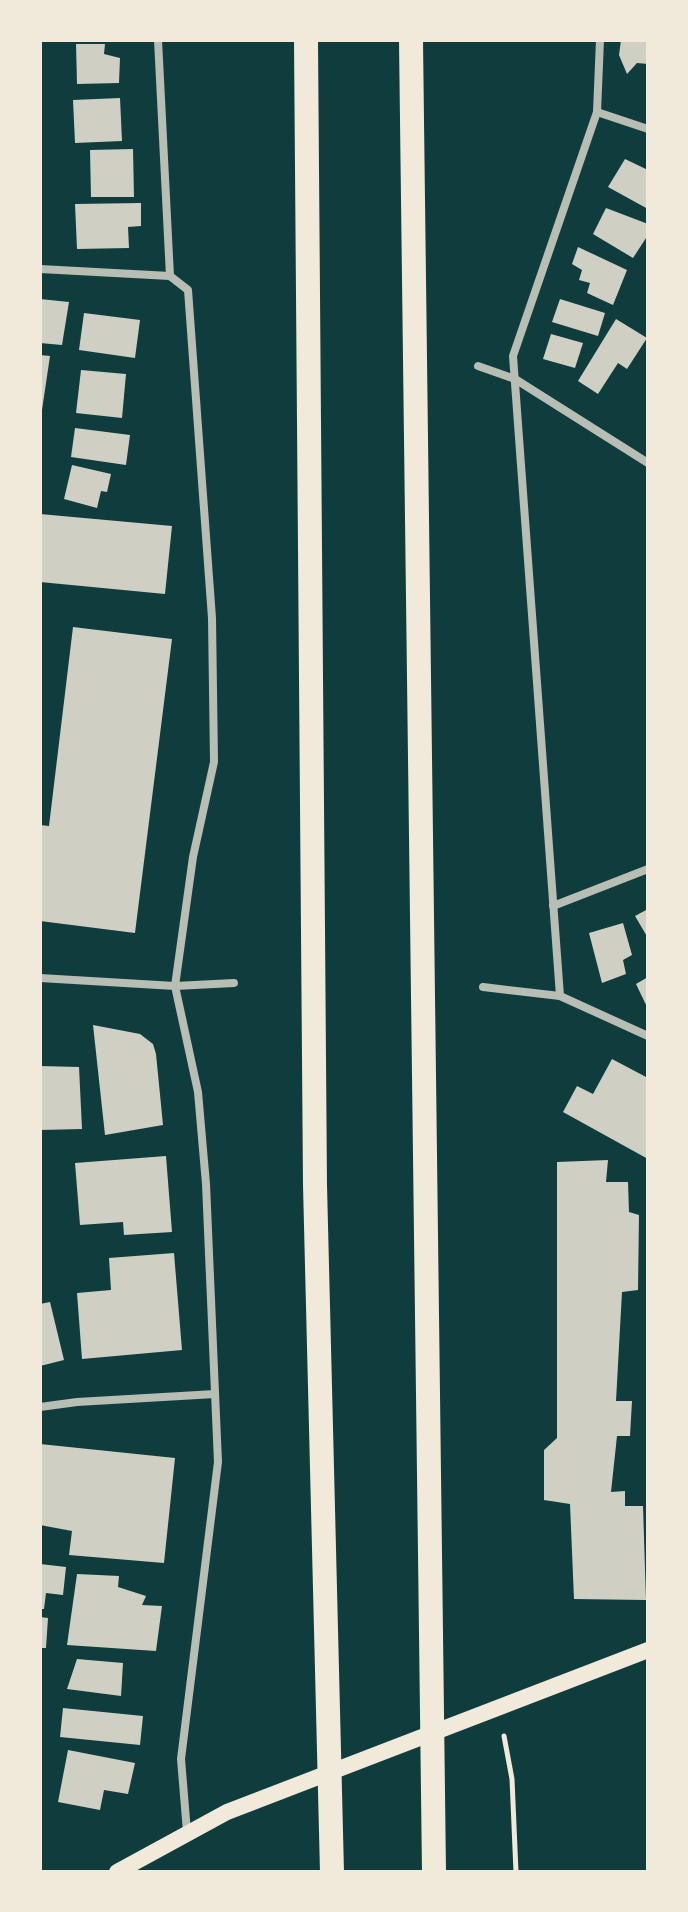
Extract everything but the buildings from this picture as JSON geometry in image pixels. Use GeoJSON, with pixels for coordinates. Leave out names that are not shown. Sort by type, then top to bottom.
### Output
{"type":"FeatureCollection","features":[{"type":"Feature","properties":{"kind":"highway"},"geometry":{"type":"LineString","coordinates":[[306,40],[315,1185],[332,1872]]}},
{"type":"Feature","properties":{"kind":"highway"},"geometry":{"type":"LineString","coordinates":[[411,40],[434,1872]]}},
{"type":"Feature","properties":{"kind":"main road"},"geometry":{"type":"LineString","coordinates":[[117,1872],[227,1812],[648,1650]]}},
{"type":"Feature","properties":{"kind":"street"},"geometry":{"type":"LineString","coordinates":[[158,40],[170,276]]}},
{"type":"Feature","properties":{"kind":"street"},"geometry":{"type":"LineString","coordinates":[[560,996],[513,356],[597,112],[600,40]]}},
{"type":"Feature","properties":{"kind":"street"},"geometry":{"type":"LineString","coordinates":[[597,112],[648,129]]}},
{"type":"Feature","properties":{"kind":"street"},"geometry":{"type":"LineString","coordinates":[[40,269],[170,276],[188,290],[212,618],[214,762],[193,857],[175,986],[198,1092],[206,1184],[218,1462],[181,1759],[187,1832]]}},
{"type":"Feature","properties":{"kind":"street"},"geometry":{"type":"LineString","coordinates":[[478,366],[515,379],[648,463]]}},
{"type":"Feature","properties":{"kind":"street"},"geometry":{"type":"LineString","coordinates":[[553,906],[648,869]]}},
{"type":"Feature","properties":{"kind":"street"},"geometry":{"type":"LineString","coordinates":[[40,978],[175,986],[234,983]]}},
{"type":"Feature","properties":{"kind":"street"},"geometry":{"type":"LineString","coordinates":[[483,987],[560,996],[648,1036]]}},
{"type":"Feature","properties":{"kind":"street"},"geometry":{"type":"LineString","coordinates":[[40,1407],[215,1394]]}},
{"type":"Feature","properties":{"kind":"path"},"geometry":{"type":"LineString","coordinates":[[499,1708],[512,1779],[516,1872]]}}]}
